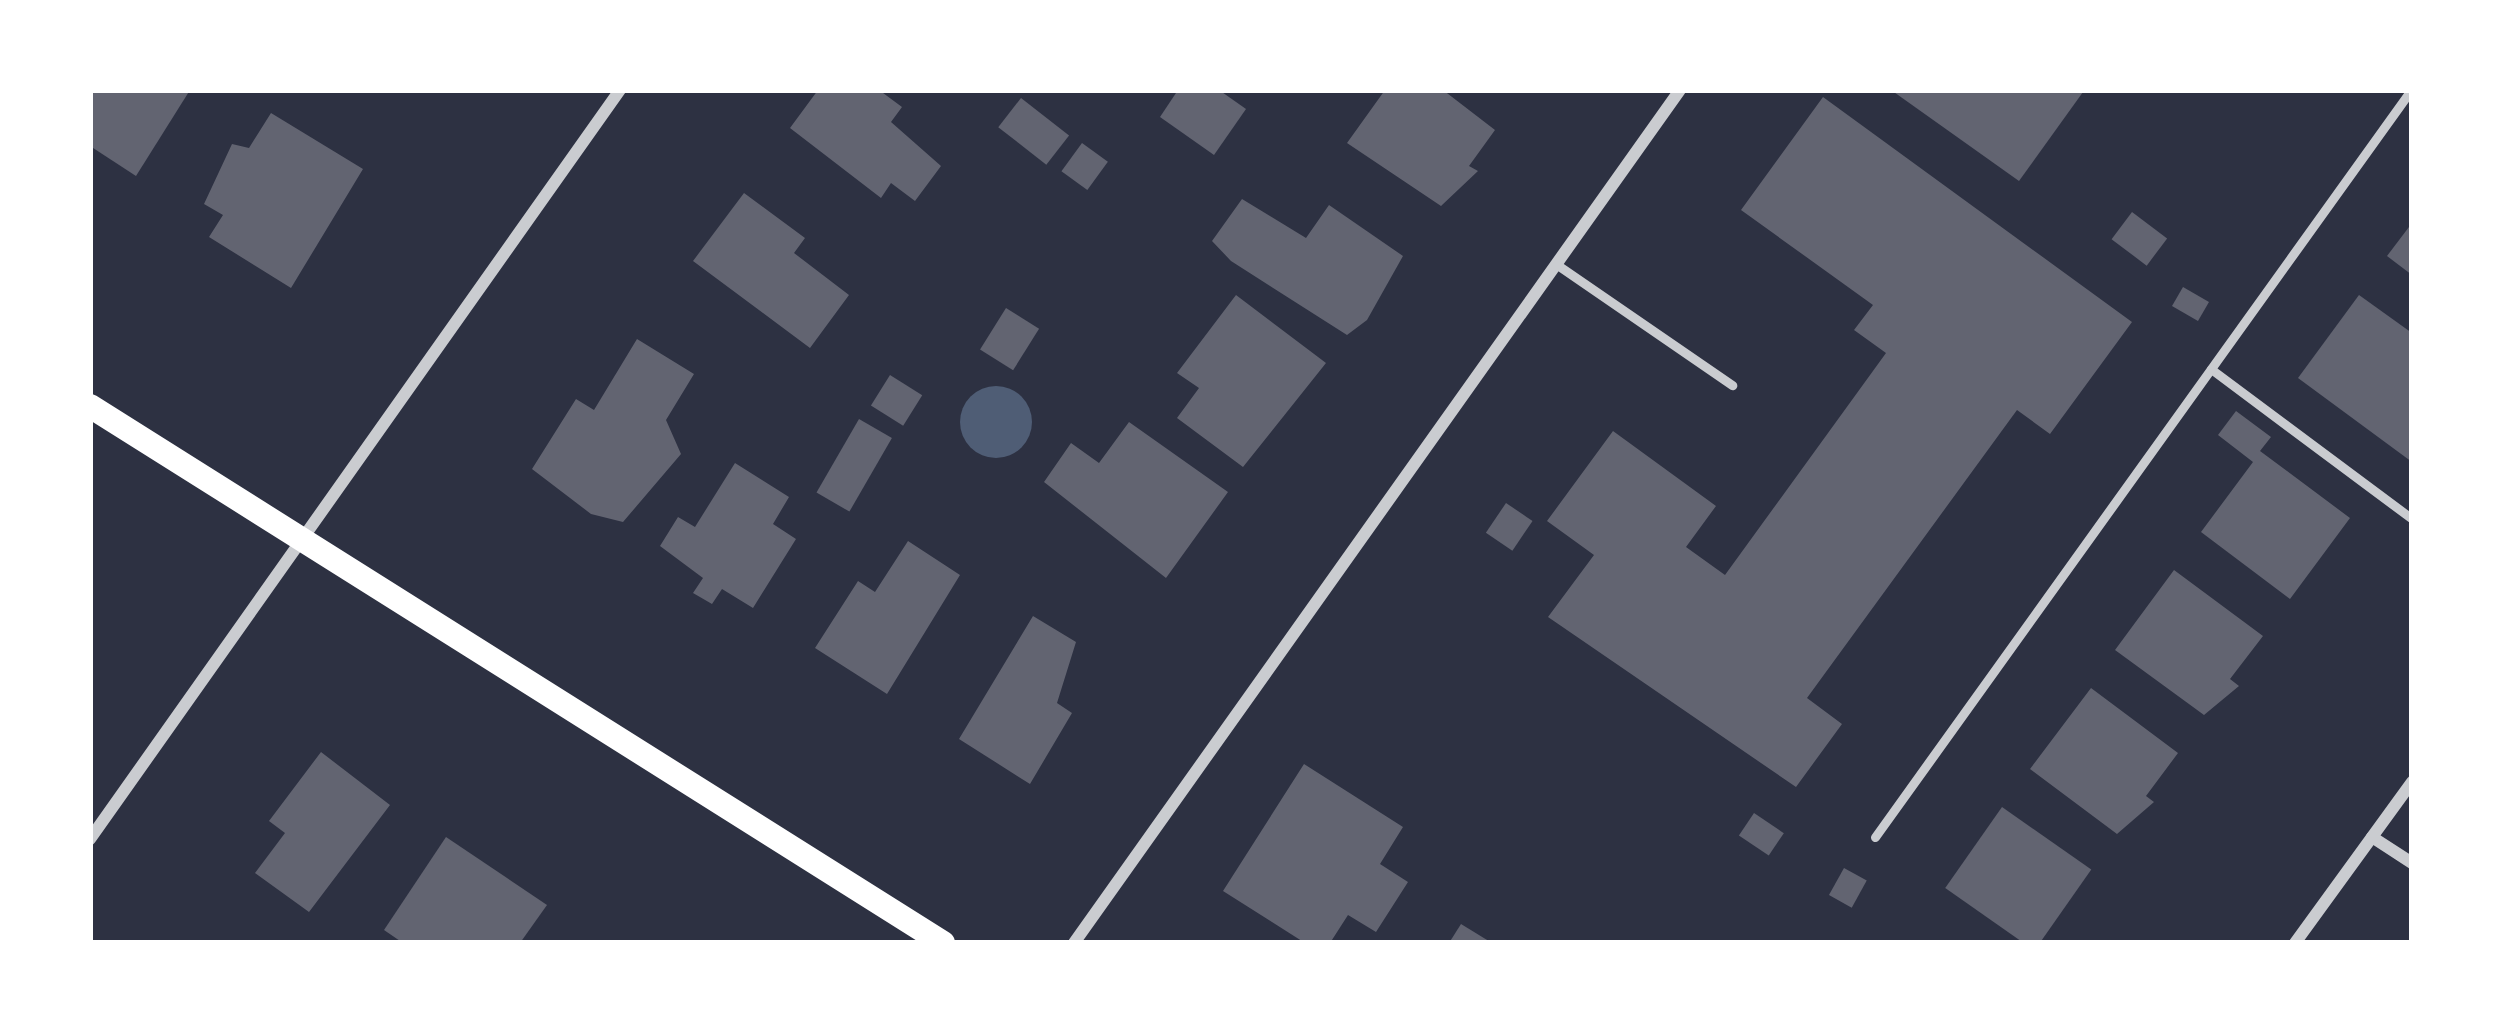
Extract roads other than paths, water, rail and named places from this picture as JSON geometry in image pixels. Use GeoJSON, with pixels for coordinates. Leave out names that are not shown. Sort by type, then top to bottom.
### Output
{"type":"FeatureCollection","features":[{"type":"Feature","properties":{"kind":"main road"},"geometry":{"type":"LineString","coordinates":[[90,406],[944,943]]}},
{"type":"Feature","properties":{"kind":"street"},"geometry":{"type":"LineString","coordinates":[[90,839],[620,90]]}},
{"type":"Feature","properties":{"kind":"street"},"geometry":{"type":"LineString","coordinates":[[1074,943],[1680,90]]}},
{"type":"Feature","properties":{"kind":"street"},"geometry":{"type":"LineString","coordinates":[[2295,943],[2412,782]]}},
{"type":"Feature","properties":{"kind":"street"},"geometry":{"type":"LineString","coordinates":[[2372,837],[2412,863]]}},
{"type":"Feature","properties":{"kind":"lane"},"geometry":{"type":"LineString","coordinates":[[1874,837],[2411,90]]}},
{"type":"Feature","properties":{"kind":"lane"},"geometry":{"type":"LineString","coordinates":[[1556,264],[1732,385]]}},
{"type":"Feature","properties":{"kind":"lane"},"geometry":{"type":"LineString","coordinates":[[2211,369],[2412,519]]}},
{"type":"Feature","properties":{"kind":"water"},"geometry":{"type":"Polygon","coordinates":[[[996,386],[1021,397],[1032,422],[1021,447],[996,458],[971,447],[960,422],[971,397],[996,386]]]}}]}
